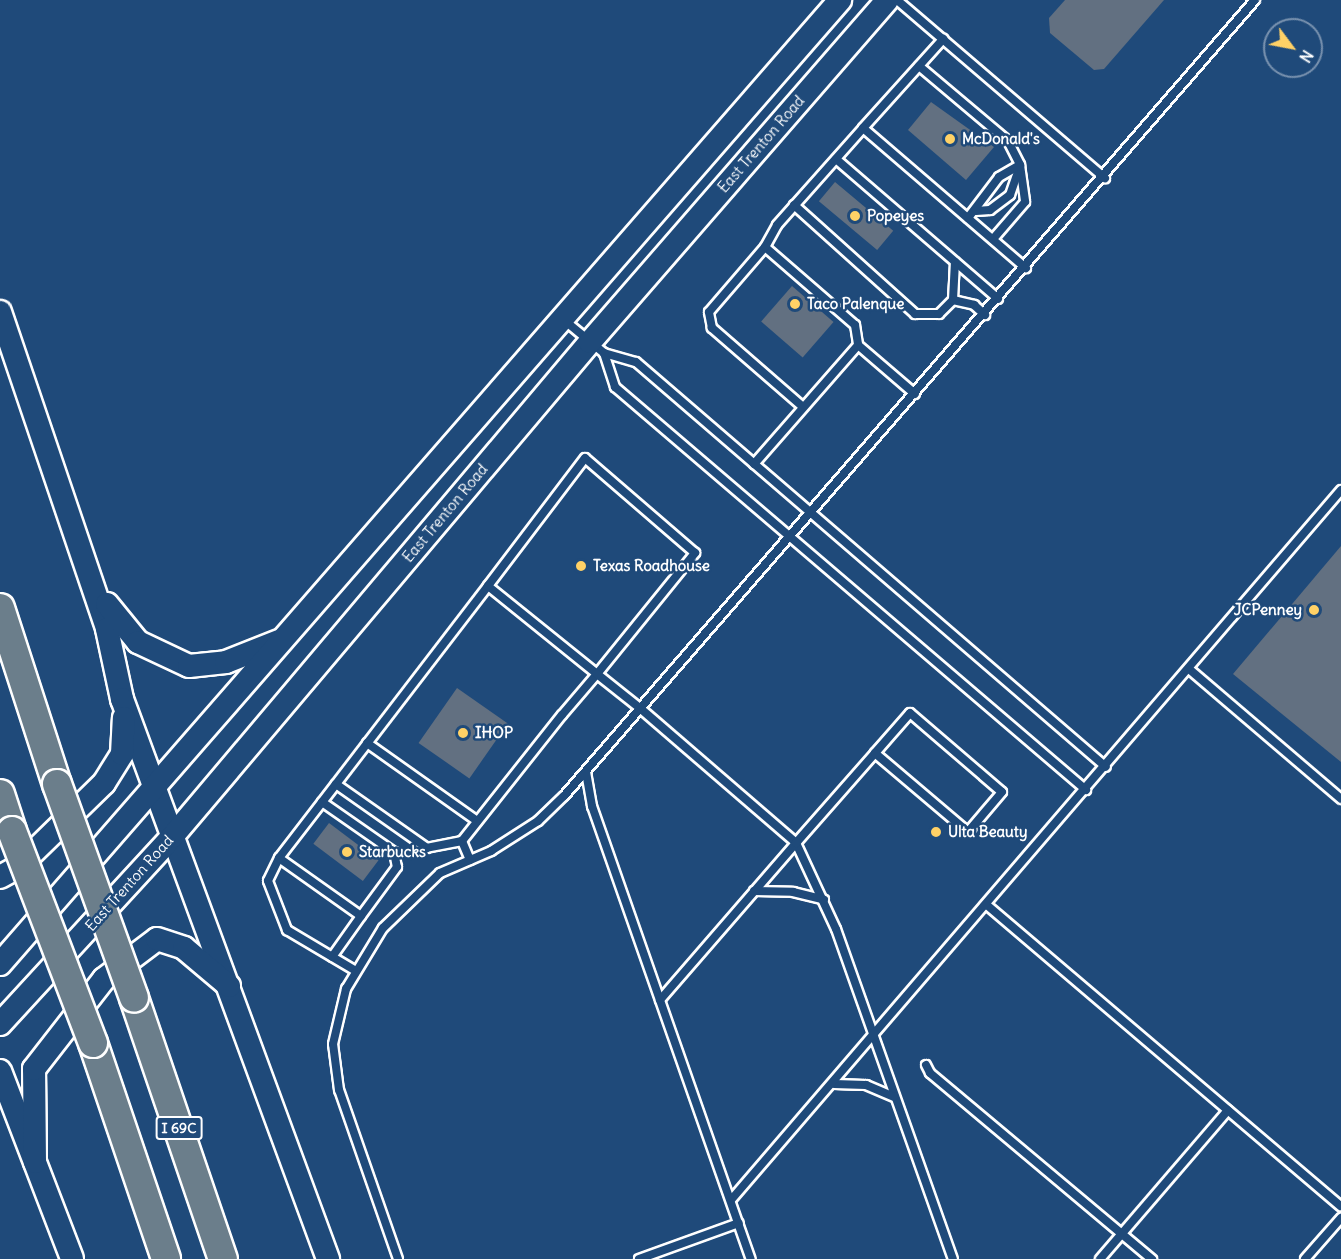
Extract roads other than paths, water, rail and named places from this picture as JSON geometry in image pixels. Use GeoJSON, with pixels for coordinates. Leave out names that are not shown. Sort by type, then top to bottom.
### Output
{"type":"FeatureCollection","features":[{"type":"Feature","properties":{"kind":"highway","name":"I 69C"},"geometry":{"type":"LineString","coordinates":[[0,608],[57,784],[224,1259]]}},
{"type":"Feature","properties":{"kind":"highway"},"geometry":{"type":"LineString","coordinates":[[0,794],[93,1043],[166,1259]]}},
{"type":"Feature","properties":{"kind":"main road"},"geometry":{"type":"LineString","coordinates":[[0,964],[289,636],[840,0]]}},
{"type":"Feature","properties":{"kind":"main road","name":"East Trenton Road"},"geometry":{"type":"LineString","coordinates":[[0,1024],[172,837],[597,347],[886,0]]}},
{"type":"Feature","properties":{"kind":"main road"},"geometry":{"type":"LineString","coordinates":[[0,312],[89,574],[122,699],[154,790],[230,987],[328,1259]]}},
{"type":"Feature","properties":{"kind":"main road"},"geometry":{"type":"LineString","coordinates":[[89,574],[121,627],[150,651],[176,663],[207,666],[226,662],[289,636]]}},
{"type":"Feature","properties":{"kind":"main road"},"geometry":{"type":"LineString","coordinates":[[0,877],[18,867],[104,783],[124,744],[122,699]]}},
{"type":"Feature","properties":{"kind":"main road"},"geometry":{"type":"LineString","coordinates":[[35,1162],[34,1069],[104,979],[157,939],[184,948],[230,987]]}},
{"type":"Feature","properties":{"kind":"main road"},"geometry":{"type":"LineString","coordinates":[[0,1071],[72,1259]]}},
{"type":"Feature","properties":{"kind":"main road"},"geometry":{"type":"LineString","coordinates":[[0,1120],[35,1162]]}},
{"type":"Feature","properties":{"kind":"lane"},"geometry":{"type":"LineString","coordinates":[[897,0],[1105,178]]}},
{"type":"Feature","properties":{"kind":"lane"},"geometry":{"type":"LineString","coordinates":[[398,1259],[334,1065],[335,1020],[356,970],[406,902],[440,873],[470,860],[538,821],[586,772],[1105,178],[1255,0]]}},
{"type":"Feature","properties":{"kind":"lane"},"geometry":{"type":"LineString","coordinates":[[803,407],[709,321],[709,312],[765,247],[794,205],[943,39]]}},
{"type":"Feature","properties":{"kind":"lane"},"geometry":{"type":"LineString","coordinates":[[919,66],[1008,141],[1020,165],[1025,202],[993,239]]}},
{"type":"Feature","properties":{"kind":"lane"},"geometry":{"type":"LineString","coordinates":[[863,129],[1026,267]]}},
{"type":"Feature","properties":{"kind":"lane"},"geometry":{"type":"LineString","coordinates":[[836,159],[998,299]]}},
{"type":"Feature","properties":{"kind":"lane"},"geometry":{"type":"LineString","coordinates":[[968,218],[976,211],[999,177],[1020,165]]}},
{"type":"Feature","properties":{"kind":"lane"},"geometry":{"type":"LineString","coordinates":[[976,211],[990,210],[1010,195],[1020,165]]}},
{"type":"Feature","properties":{"kind":"lane"},"geometry":{"type":"LineString","coordinates":[[794,205],[915,314],[939,314],[952,300],[955,262]]}},
{"type":"Feature","properties":{"kind":"lane"},"geometry":{"type":"LineString","coordinates":[[765,247],[855,325],[858,345],[915,394]]}},
{"type":"Feature","properties":{"kind":"lane"},"geometry":{"type":"LineString","coordinates":[[952,300],[974,305],[985,315]]}},
{"type":"Feature","properties":{"kind":"lane"},"geometry":{"type":"LineString","coordinates":[[564,320],[597,347],[636,362],[1106,767]]}},
{"type":"Feature","properties":{"kind":"lane"},"geometry":{"type":"LineString","coordinates":[[754,464],[858,345]]}},
{"type":"Feature","properties":{"kind":"lane"},"geometry":{"type":"LineString","coordinates":[[597,347],[615,387],[1086,790]]}},
{"type":"Feature","properties":{"kind":"lane"},"geometry":{"type":"LineString","coordinates":[[336,784],[427,848],[462,841],[695,553],[585,458],[279,858],[268,881],[286,930],[356,970]]}},
{"type":"Feature","properties":{"kind":"lane"},"geometry":{"type":"LineString","coordinates":[[731,1200],[988,906],[1341,490]]}},
{"type":"Feature","properties":{"kind":"lane"},"geometry":{"type":"LineString","coordinates":[[488,585],[640,709],[796,843],[824,900],[953,1259]]}},
{"type":"Feature","properties":{"kind":"lane"},"geometry":{"type":"LineString","coordinates":[[1189,669],[1341,799]]}},
{"type":"Feature","properties":{"kind":"lane"},"geometry":{"type":"LineString","coordinates":[[660,1000],[754,891],[910,713],[1002,792],[968,832],[875,753]]}},
{"type":"Feature","properties":{"kind":"lane"},"geometry":{"type":"LineString","coordinates":[[367,743],[477,821]]}},
{"type":"Feature","properties":{"kind":"lane"},"geometry":{"type":"LineString","coordinates":[[586,772],[592,806],[751,1259]]}},
{"type":"Feature","properties":{"kind":"lane"},"geometry":{"type":"LineString","coordinates":[[322,802],[394,852],[397,867],[332,957]]}},
{"type":"Feature","properties":{"kind":"lane"},"geometry":{"type":"LineString","coordinates":[[462,841],[470,860]]}},
{"type":"Feature","properties":{"kind":"lane"},"geometry":{"type":"LineString","coordinates":[[279,858],[361,916]]}},
{"type":"Feature","properties":{"kind":"lane"},"geometry":{"type":"LineString","coordinates":[[754,891],[793,892],[824,900]]}},
{"type":"Feature","properties":{"kind":"lane"},"geometry":{"type":"LineString","coordinates":[[988,906],[1341,1206]]}},
{"type":"Feature","properties":{"kind":"lane"},"geometry":{"type":"LineString","coordinates":[[926,1065],[930,1073],[1152,1259]]}},
{"type":"Feature","properties":{"kind":"lane"},"geometry":{"type":"LineString","coordinates":[[834,1084],[866,1085],[894,1097]]}},
{"type":"Feature","properties":{"kind":"lane"},"geometry":{"type":"LineString","coordinates":[[1100,1259],[1228,1110]]}},
{"type":"Feature","properties":{"kind":"lane"},"geometry":{"type":"LineString","coordinates":[[1305,1259],[1341,1218]]}},
{"type":"Feature","properties":{"kind":"lane"},"geometry":{"type":"LineString","coordinates":[[639,1259],[739,1223]]}},
{"type":"Feature","properties":{"kind":"place","name":"McDonald's"},"geometry":{"type":"Point","coordinates":[950,139]}},
{"type":"Feature","properties":{"kind":"place","name":"Popeyes"},"geometry":{"type":"Point","coordinates":[855,216]}},
{"type":"Feature","properties":{"kind":"place","name":"Taco Palenque"},"geometry":{"type":"Point","coordinates":[795,304]}},
{"type":"Feature","properties":{"kind":"place","name":"Texas Roadhouse"},"geometry":{"type":"Point","coordinates":[581,566]}},
{"type":"Feature","properties":{"kind":"place","name":"JCPenney"},"geometry":{"type":"Point","coordinates":[1314,610]}},
{"type":"Feature","properties":{"kind":"place","name":"IHOP"},"geometry":{"type":"Point","coordinates":[463,733]}},
{"type":"Feature","properties":{"kind":"place","name":"Ulta Beauty"},"geometry":{"type":"Point","coordinates":[936,832]}},
{"type":"Feature","properties":{"kind":"place","name":"Starbucks"},"geometry":{"type":"Point","coordinates":[347,852]}}]}
